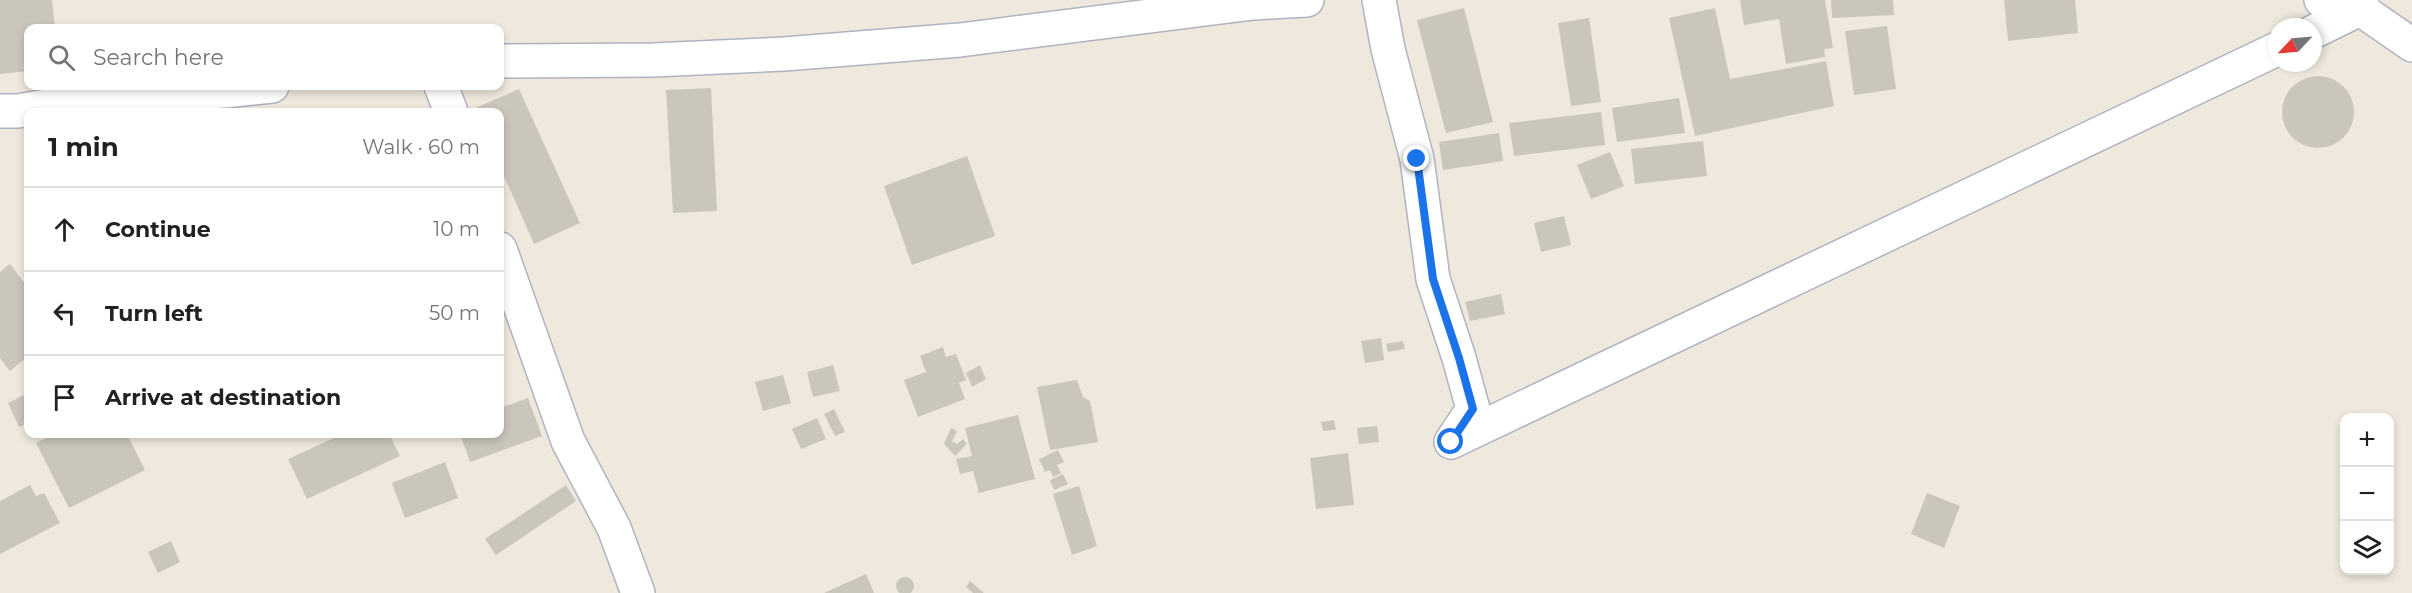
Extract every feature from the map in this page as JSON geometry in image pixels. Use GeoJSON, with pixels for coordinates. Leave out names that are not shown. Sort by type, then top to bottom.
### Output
{"type":"FeatureCollection","features":[{"type":"Feature","properties":{"kind":"street"},"geometry":{"type":"LineString","coordinates":[[504,61],[653,60],[784,54],[960,40],[1253,3],[1307,0]]}},
{"type":"Feature","properties":{"kind":"street"},"geometry":{"type":"LineString","coordinates":[[1379,0],[1388,49],[1417,159],[1433,279],[1473,409],[1451,442],[2268,53]]}},
{"type":"Feature","properties":{"kind":"street"},"geometry":{"type":"LineString","coordinates":[[2321,0],[2361,5],[2412,45]]}},
{"type":"Feature","properties":{"kind":"street"},"geometry":{"type":"LineString","coordinates":[[2322,27],[2361,5]]}},
{"type":"Feature","properties":{"kind":"street"},"geometry":{"type":"LineString","coordinates":[[35,108],[93,98],[234,90]]}},
{"type":"Feature","properties":{"kind":"street"},"geometry":{"type":"LineString","coordinates":[[443,90],[449,108]]}},
{"type":"Feature","properties":{"kind":"street"},"geometry":{"type":"LineString","coordinates":[[0,111],[24,110]]}},
{"type":"Feature","properties":{"kind":"street"},"geometry":{"type":"LineString","coordinates":[[504,260],[568,441],[614,528],[638,593]]}},
{"type":"Feature","properties":{"kind":"building"},"geometry":{"type":"Polygon","coordinates":[[[0,0],[52,0],[55,24],[24,24],[24,71],[0,74],[0,0]]]}},
{"type":"Feature","properties":{"kind":"building"},"geometry":{"type":"Polygon","coordinates":[[[1740,0],[1825,0],[1833,48],[1824,49],[1825,57],[1786,64],[1779,19],[1744,25],[1740,0]]]}},
{"type":"Feature","properties":{"kind":"building"},"geometry":{"type":"Polygon","coordinates":[[[1831,0],[1893,0],[1894,15],[1832,18],[1831,0]]]}},
{"type":"Feature","properties":{"kind":"building"},"geometry":{"type":"Polygon","coordinates":[[[2004,0],[2075,0],[2078,33],[2008,41],[2004,0]]]}},
{"type":"Feature","properties":{"kind":"building"},"geometry":{"type":"Polygon","coordinates":[[[1464,8],[1493,122],[1446,133],[1417,20],[1464,8]]]}},
{"type":"Feature","properties":{"kind":"building"},"geometry":{"type":"Polygon","coordinates":[[[1715,8],[1730,79],[1826,61],[1834,106],[1695,136],[1669,18],[1715,8]]]}},
{"type":"Feature","properties":{"kind":"building"},"geometry":{"type":"Polygon","coordinates":[[[1589,18],[1601,102],[1571,106],[1558,23],[1589,18]]]}},
{"type":"Feature","properties":{"kind":"building"},"geometry":{"type":"Polygon","coordinates":[[[1887,26],[1896,89],[1854,95],[1845,31],[1887,26]]]}},
{"type":"Feature","properties":{"kind":"building"},"geometry":{"type":"Polygon","coordinates":[[[2318,76],[2338,82],[2348,92],[2354,112],[2348,132],[2338,142],[2318,148],[2298,142],[2288,132],[2282,112],[2288,92],[2298,82],[2318,76]]]}},
{"type":"Feature","properties":{"kind":"building"},"geometry":{"type":"Polygon","coordinates":[[[711,88],[717,211],[673,213],[666,90],[711,88]]]}},
{"type":"Feature","properties":{"kind":"building"},"geometry":{"type":"Polygon","coordinates":[[[519,89],[580,223],[534,244],[504,176],[504,108],[475,108],[519,89]]]}},
{"type":"Feature","properties":{"kind":"building"},"geometry":{"type":"Polygon","coordinates":[[[1679,98],[1685,133],[1617,142],[1612,108],[1679,98]]]}},
{"type":"Feature","properties":{"kind":"building"},"geometry":{"type":"Polygon","coordinates":[[[1601,112],[1605,145],[1514,156],[1509,123],[1601,112]]]}},
{"type":"Feature","properties":{"kind":"building"},"geometry":{"type":"Polygon","coordinates":[[[1499,133],[1503,161],[1443,170],[1439,142],[1499,133]]]}},
{"type":"Feature","properties":{"kind":"building"},"geometry":{"type":"Polygon","coordinates":[[[1703,141],[1707,176],[1635,184],[1631,149],[1703,141]]]}},
{"type":"Feature","properties":{"kind":"building"},"geometry":{"type":"Polygon","coordinates":[[[1610,152],[1624,186],[1591,199],[1577,165],[1610,152]]]}},
{"type":"Feature","properties":{"kind":"building"},"geometry":{"type":"Polygon","coordinates":[[[967,156],[995,236],[912,265],[884,186],[967,156]]]}},
{"type":"Feature","properties":{"kind":"building"},"geometry":{"type":"Polygon","coordinates":[[[1564,216],[1571,245],[1541,252],[1534,223],[1564,216]]]}},
{"type":"Feature","properties":{"kind":"building"},"geometry":{"type":"Polygon","coordinates":[[[10,264],[24,283],[24,359],[10,371],[0,358],[0,272],[10,264]]]}},
{"type":"Feature","properties":{"kind":"building"},"geometry":{"type":"Polygon","coordinates":[[[1501,294],[1505,314],[1470,321],[1465,302],[1501,294]]]}},
{"type":"Feature","properties":{"kind":"building"},"geometry":{"type":"Polygon","coordinates":[[[1381,338],[1384,360],[1365,363],[1361,341],[1381,338]]]}},
{"type":"Feature","properties":{"kind":"building"},"geometry":{"type":"Polygon","coordinates":[[[1403,341],[1405,349],[1388,352],[1386,344],[1403,341]]]}},
{"type":"Feature","properties":{"kind":"building"},"geometry":{"type":"Polygon","coordinates":[[[943,347],[946,357],[956,354],[966,380],[959,383],[965,399],[918,417],[904,380],[926,372],[920,356],[943,347]]]}},
{"type":"Feature","properties":{"kind":"building"},"geometry":{"type":"Polygon","coordinates":[[[833,365],[840,391],[813,397],[807,372],[833,365]]]}},
{"type":"Feature","properties":{"kind":"building"},"geometry":{"type":"Polygon","coordinates":[[[980,365],[986,379],[972,387],[966,373],[980,365]]]}},
{"type":"Feature","properties":{"kind":"building"},"geometry":{"type":"Polygon","coordinates":[[[783,375],[791,403],[763,411],[755,382],[783,375]]]}},
{"type":"Feature","properties":{"kind":"building"},"geometry":{"type":"Polygon","coordinates":[[[1077,380],[1083,397],[1090,401],[1098,442],[1050,450],[1037,387],[1077,380]]]}},
{"type":"Feature","properties":{"kind":"building"},"geometry":{"type":"Polygon","coordinates":[[[24,395],[24,425],[19,427],[8,403],[24,395]]]}},
{"type":"Feature","properties":{"kind":"building"},"geometry":{"type":"Polygon","coordinates":[[[528,398],[542,436],[470,462],[461,438],[504,438],[504,407],[528,398]]]}},
{"type":"Feature","properties":{"kind":"building"},"geometry":{"type":"Polygon","coordinates":[[[834,409],[845,432],[835,436],[824,414],[834,409]]]}},
{"type":"Feature","properties":{"kind":"building"},"geometry":{"type":"Polygon","coordinates":[[[1018,415],[1035,479],[979,493],[973,471],[960,474],[956,459],[972,456],[965,428],[1018,415]]]}},
{"type":"Feature","properties":{"kind":"building"},"geometry":{"type":"Polygon","coordinates":[[[817,418],[826,439],[801,449],[792,429],[817,418]]]}},
{"type":"Feature","properties":{"kind":"building"},"geometry":{"type":"Polygon","coordinates":[[[1334,420],[1336,430],[1323,431],[1321,422],[1334,420]]]}},
{"type":"Feature","properties":{"kind":"building"},"geometry":{"type":"Polygon","coordinates":[[[1377,426],[1379,442],[1359,444],[1357,428],[1377,426]]]}},
{"type":"Feature","properties":{"kind":"building"},"geometry":{"type":"Polygon","coordinates":[[[951,428],[957,431],[952,441],[957,444],[963,439],[967,444],[955,456],[944,444],[951,428]]]}},
{"type":"Feature","properties":{"kind":"building"},"geometry":{"type":"Polygon","coordinates":[[[47,438],[129,438],[145,470],[69,508],[36,443],[47,438]]]}},
{"type":"Feature","properties":{"kind":"building"},"geometry":{"type":"Polygon","coordinates":[[[334,438],[391,438],[400,456],[307,499],[288,459],[334,438]]]}},
{"type":"Feature","properties":{"kind":"building"},"geometry":{"type":"Polygon","coordinates":[[[1058,450],[1064,462],[1057,465],[1061,473],[1053,477],[1050,470],[1045,472],[1039,459],[1058,450]]]}},
{"type":"Feature","properties":{"kind":"building"},"geometry":{"type":"Polygon","coordinates":[[[1348,453],[1354,505],[1316,509],[1310,458],[1348,453]]]}},
{"type":"Feature","properties":{"kind":"building"},"geometry":{"type":"Polygon","coordinates":[[[445,462],[458,498],[405,518],[392,483],[445,462]]]}},
{"type":"Feature","properties":{"kind":"building"},"geometry":{"type":"Polygon","coordinates":[[[1063,474],[1068,484],[1054,490],[1050,480],[1063,474]]]}},
{"type":"Feature","properties":{"kind":"building"},"geometry":{"type":"Polygon","coordinates":[[[30,485],[36,496],[44,493],[60,523],[0,554],[0,501],[30,485]]]}},
{"type":"Feature","properties":{"kind":"building"},"geometry":{"type":"Polygon","coordinates":[[[566,485],[576,501],[496,555],[485,539],[566,485]]]}},
{"type":"Feature","properties":{"kind":"building"},"geometry":{"type":"Polygon","coordinates":[[[1079,486],[1097,546],[1072,555],[1053,494],[1079,486]]]}},
{"type":"Feature","properties":{"kind":"building"},"geometry":{"type":"Polygon","coordinates":[[[1927,493],[1960,506],[1944,548],[1911,534],[1927,493]]]}},
{"type":"Feature","properties":{"kind":"building"},"geometry":{"type":"Polygon","coordinates":[[[171,541],[180,562],[158,573],[148,552],[171,541]]]}},
{"type":"Feature","properties":{"kind":"building"},"geometry":{"type":"Polygon","coordinates":[[[866,574],[874,593],[824,593],[866,574]]]}},
{"type":"Feature","properties":{"kind":"building"},"geometry":{"type":"Polygon","coordinates":[[[905,577],[913,583],[913,589],[908,594],[899,592],[896,586],[899,580],[905,577]]]}},
{"type":"Feature","properties":{"kind":"building"},"geometry":{"type":"Polygon","coordinates":[[[970,581],[984,593],[973,593],[966,587],[970,581]]]}},
{"type":"Feature","properties":{"kind":"route"},"geometry":{"type":"LineString","coordinates":[[1417,159],[1433,279],[1473,409],[1451,442]]}}]}
